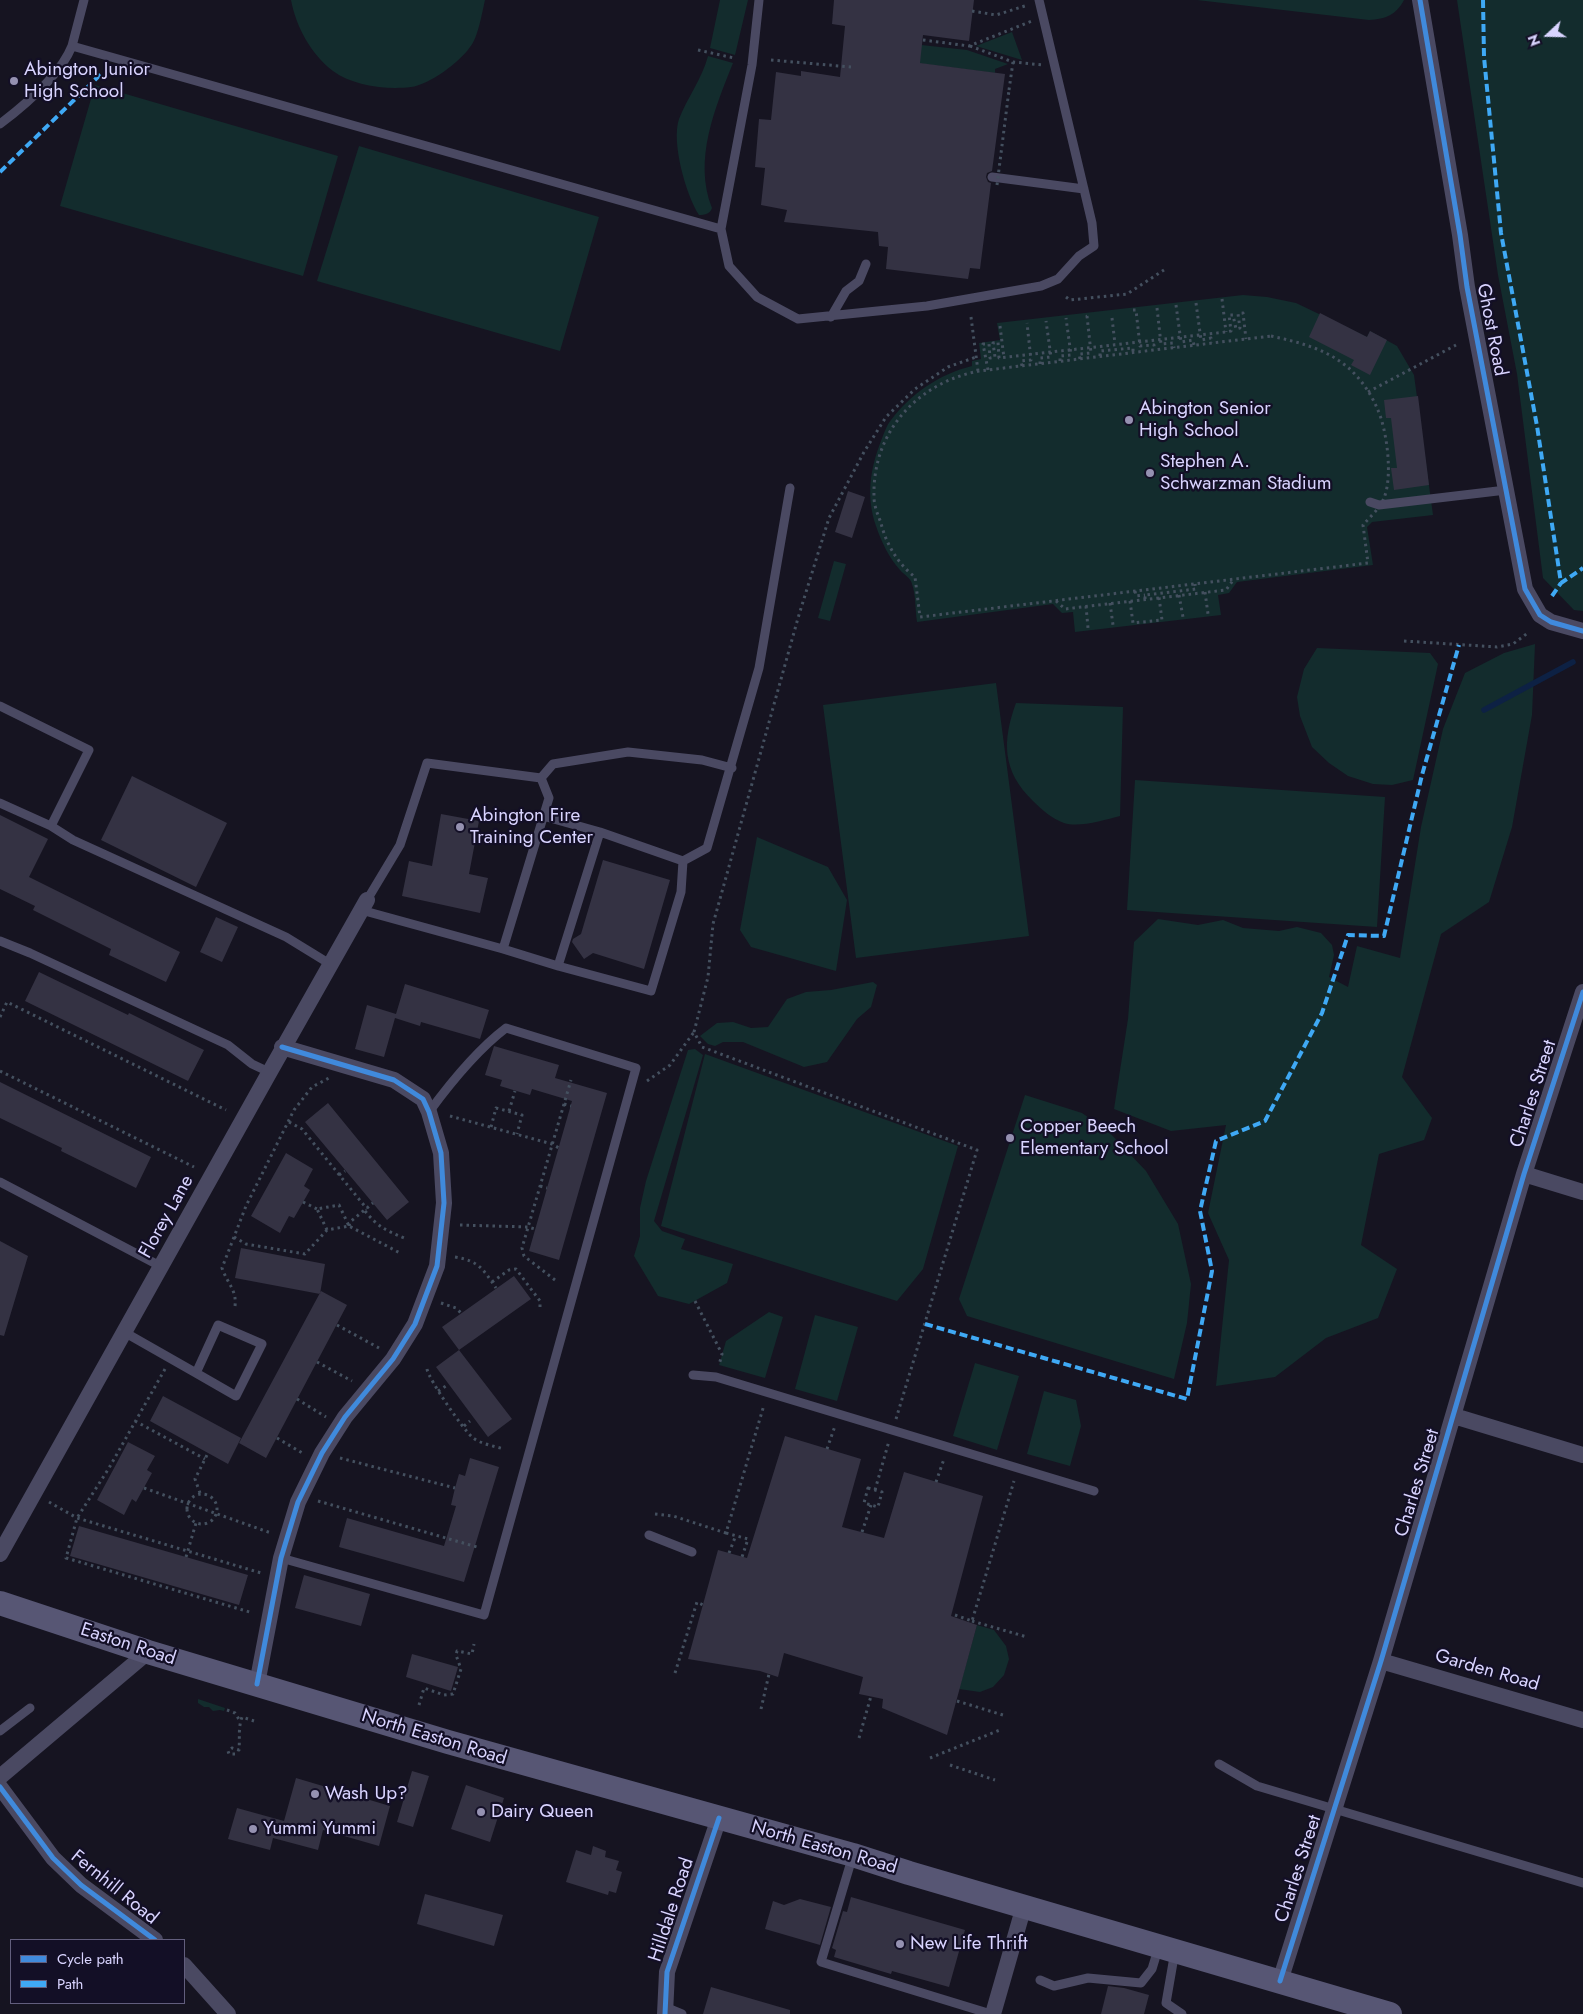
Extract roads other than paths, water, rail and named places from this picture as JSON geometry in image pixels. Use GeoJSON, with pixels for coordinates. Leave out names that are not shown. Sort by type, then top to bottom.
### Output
{"type":"FeatureCollection","features":[{"type":"Feature","properties":{"kind":"main road","name":"Easton Road"},"geometry":{"type":"LineString","coordinates":[[0,1603],[148,1652],[257,1684]]}},
{"type":"Feature","properties":{"kind":"main road","name":"North Easton Road"},"geometry":{"type":"LineString","coordinates":[[257,1684],[511,1761],[853,1855],[1280,1981],[1345,2008],[1390,2014]]}},
{"type":"Feature","properties":{"kind":"street","name":"Ghost Road"},"geometry":{"type":"LineString","coordinates":[[1420,0],[1467,287],[1525,589],[1540,615],[1551,622],[1583,631]]}},
{"type":"Feature","properties":{"kind":"street","name":"Florey Lane"},"geometry":{"type":"LineString","coordinates":[[0,1554],[162,1267],[282,1047],[364,905]]}},
{"type":"Feature","properties":{"kind":"street","name":"Charles Street"},"geometry":{"type":"LineString","coordinates":[[1280,1981],[1380,1661],[1524,1174],[1583,992]]}},
{"type":"Feature","properties":{"kind":"street"},"geometry":{"type":"LineString","coordinates":[[257,1684],[281,1558],[298,1502],[322,1453],[345,1417],[393,1359],[416,1324],[437,1266],[444,1203],[441,1152],[424,1099],[394,1080],[282,1047]]}},
{"type":"Feature","properties":{"kind":"street"},"geometry":{"type":"LineString","coordinates":[[1524,1174],[1583,1192]]}},
{"type":"Feature","properties":{"kind":"street"},"geometry":{"type":"LineString","coordinates":[[1454,1416],[1583,1455]]}},
{"type":"Feature","properties":{"kind":"street"},"geometry":{"type":"LineString","coordinates":[[0,1777],[148,1652]]}},
{"type":"Feature","properties":{"kind":"street","name":"Garden Road"},"geometry":{"type":"LineString","coordinates":[[1380,1661],[1583,1720]]}},
{"type":"Feature","properties":{"kind":"street","name":"Fernhill Road"},"geometry":{"type":"LineString","coordinates":[[0,1787],[54,1858],[81,1885],[154,1939]]}},
{"type":"Feature","properties":{"kind":"street","name":"Hilldale Road"},"geometry":{"type":"LineString","coordinates":[[665,2011],[667,1972],[718,1818]]}},
{"type":"Feature","properties":{"kind":"street"},"geometry":{"type":"LineString","coordinates":[[992,2014],[1024,1906]]}},
{"type":"Feature","properties":{"kind":"street"},"geometry":{"type":"LineString","coordinates":[[185,1966],[228,2014]]}},
{"type":"Feature","properties":{"kind":"lane"},"geometry":{"type":"LineString","coordinates":[[0,124],[40,90],[67,59],[84,0]]}},
{"type":"Feature","properties":{"kind":"lane"},"geometry":{"type":"LineString","coordinates":[[759,0],[752,65],[721,230],[729,266],[757,297],[798,319],[927,306],[1041,286],[1058,279],[1079,256],[1094,246],[1092,223],[1038,1]]}},
{"type":"Feature","properties":{"kind":"lane"},"geometry":{"type":"LineString","coordinates":[[72,46],[721,230]]}},
{"type":"Feature","properties":{"kind":"lane"},"geometry":{"type":"LineString","coordinates":[[992,177],[1084,189]]}},
{"type":"Feature","properties":{"kind":"lane"},"geometry":{"type":"LineString","coordinates":[[831,317],[846,291],[859,281],[866,264]]}},
{"type":"Feature","properties":{"kind":"lane"},"geometry":{"type":"LineString","coordinates":[[543,816],[600,832],[683,861],[707,848],[732,768],[759,668],[790,488]]}},
{"type":"Feature","properties":{"kind":"lane"},"geometry":{"type":"LineString","coordinates":[[1375,504],[1506,490]]}},
{"type":"Feature","properties":{"kind":"lane"},"geometry":{"type":"LineString","coordinates":[[0,706],[88,750],[51,826]]}},
{"type":"Feature","properties":{"kind":"lane"},"geometry":{"type":"LineString","coordinates":[[540,778],[553,764],[628,752],[702,760],[732,768]]}},
{"type":"Feature","properties":{"kind":"lane"},"geometry":{"type":"LineString","coordinates":[[540,778],[427,763],[400,845],[364,905],[558,966],[651,991],[681,892],[683,861]]}},
{"type":"Feature","properties":{"kind":"lane"},"geometry":{"type":"LineString","coordinates":[[504,949],[549,798],[540,778]]}},
{"type":"Feature","properties":{"kind":"lane"},"geometry":{"type":"LineString","coordinates":[[0,803],[51,826],[73,840],[286,937],[330,964]]}},
{"type":"Feature","properties":{"kind":"lane"},"geometry":{"type":"LineString","coordinates":[[558,966],[600,832]]}},
{"type":"Feature","properties":{"kind":"lane"},"geometry":{"type":"LineString","coordinates":[[0,942],[30,953],[228,1045],[252,1064],[269,1072]]}},
{"type":"Feature","properties":{"kind":"lane"},"geometry":{"type":"LineString","coordinates":[[281,1558],[484,1615],[636,1068],[506,1028],[492,1039],[442,1094],[429,1112]]}},
{"type":"Feature","properties":{"kind":"lane"},"geometry":{"type":"LineString","coordinates":[[0,1182],[162,1267]]}},
{"type":"Feature","properties":{"kind":"lane"},"geometry":{"type":"LineString","coordinates":[[124,1332],[236,1396],[262,1344],[218,1325],[196,1373]]}},
{"type":"Feature","properties":{"kind":"lane"},"geometry":{"type":"LineString","coordinates":[[693,1374],[716,1377],[1094,1491]]}},
{"type":"Feature","properties":{"kind":"lane"},"geometry":{"type":"LineString","coordinates":[[649,1534],[692,1552]]}},
{"type":"Feature","properties":{"kind":"lane"},"geometry":{"type":"LineString","coordinates":[[0,1731],[30,1708]]}},
{"type":"Feature","properties":{"kind":"lane"},"geometry":{"type":"LineString","coordinates":[[1219,1764],[1257,1786],[1583,1883]]}},
{"type":"Feature","properties":{"kind":"lane"},"geometry":{"type":"LineString","coordinates":[[853,1855],[821,1962],[992,2014]]}},
{"type":"Feature","properties":{"kind":"lane"},"geometry":{"type":"LineString","coordinates":[[1040,1980],[1054,1986],[1088,1978],[1141,1983],[1167,1948]]}},
{"type":"Feature","properties":{"kind":"lane"},"geometry":{"type":"LineString","coordinates":[[1167,1948],[1166,2003],[1182,2014]]}},
{"type":"Feature","properties":{"kind":"lane"},"geometry":{"type":"LineString","coordinates":[[665,2011],[682,2014]]}},
{"type":"Feature","properties":{"kind":"waterway"},"geometry":{"type":"LineString","coordinates":[[1484,710],[1573,662]]}},
{"type":"Feature","properties":{"kind":"place","name":"Abington Junior High School"},"geometry":{"type":"Point","coordinates":[14,81]}},
{"type":"Feature","properties":{"kind":"place","name":"Abington Senior High School"},"geometry":{"type":"Point","coordinates":[1129,420]}},
{"type":"Feature","properties":{"kind":"place","name":"Stephen A. Schwarzman Stadium"},"geometry":{"type":"Point","coordinates":[1150,473]}},
{"type":"Feature","properties":{"kind":"place","name":"Abington Fire Training Center"},"geometry":{"type":"Point","coordinates":[460,827]}},
{"type":"Feature","properties":{"kind":"place","name":"Copper Beech Elementary School"},"geometry":{"type":"Point","coordinates":[1010,1138]}},
{"type":"Feature","properties":{"kind":"place","name":"Wash Up?"},"geometry":{"type":"Point","coordinates":[315,1794]}},
{"type":"Feature","properties":{"kind":"place","name":"Dairy Queen"},"geometry":{"type":"Point","coordinates":[481,1812]}},
{"type":"Feature","properties":{"kind":"place","name":"Yummi Yummi"},"geometry":{"type":"Point","coordinates":[253,1829]}},
{"type":"Feature","properties":{"kind":"place","name":"New Life Thrift"},"geometry":{"type":"Point","coordinates":[900,1944]}}]}
